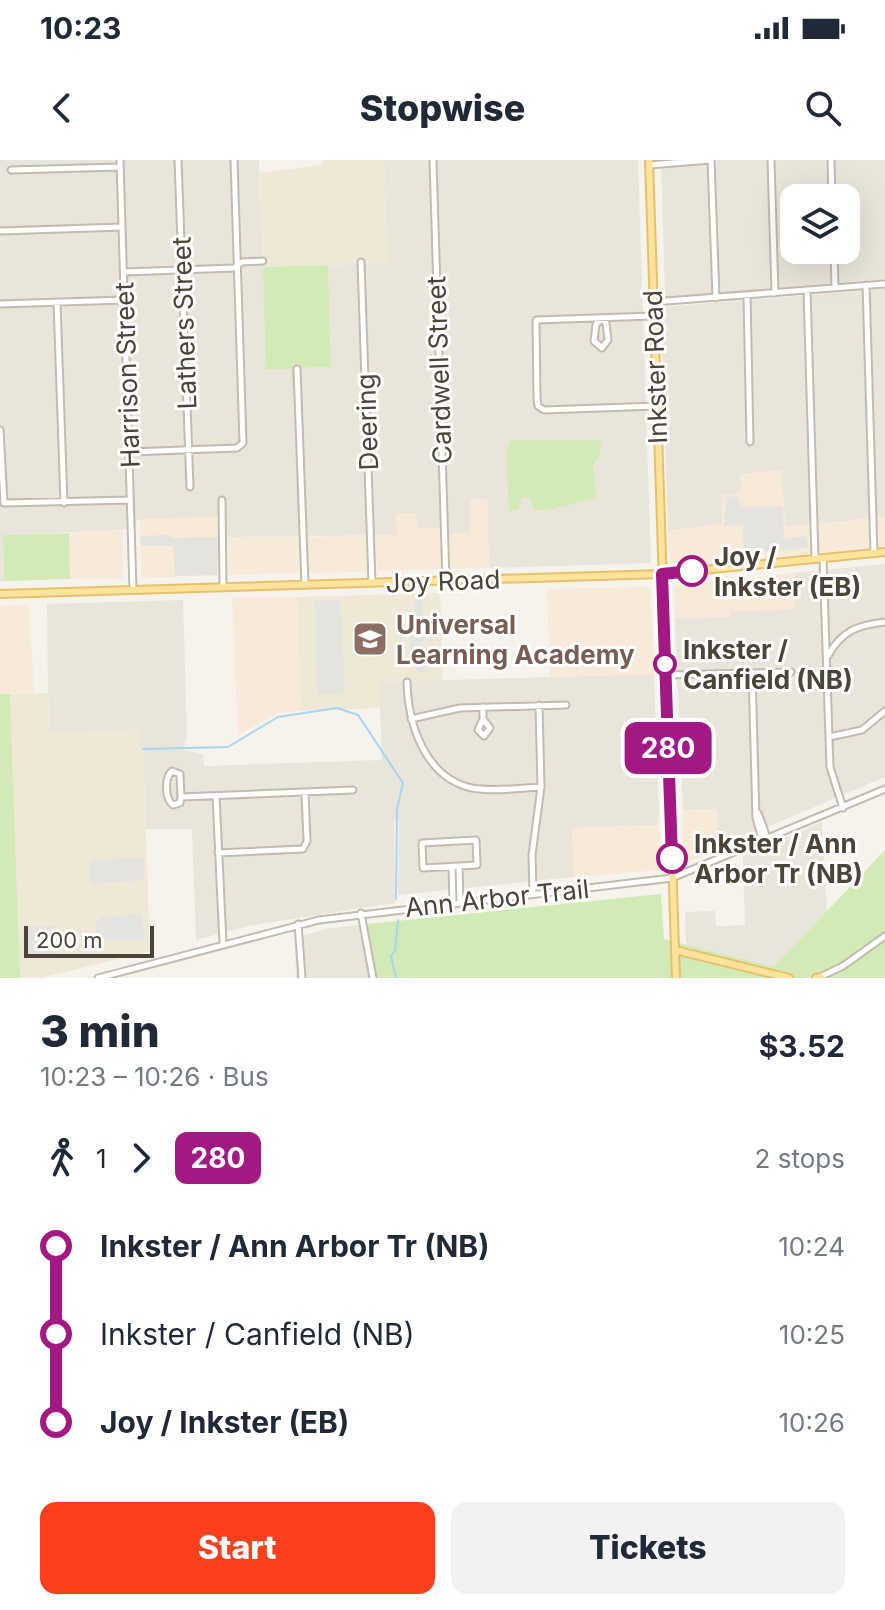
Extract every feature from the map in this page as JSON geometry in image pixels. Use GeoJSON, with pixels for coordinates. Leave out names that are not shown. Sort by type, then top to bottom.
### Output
{"type":"FeatureCollection","features":[{"type":"Feature","properties":{"kind":"main road","name":"Inkster Road"},"geometry":{"type":"LineString","coordinates":[[649,162],[656,302],[653,316],[672,878]]}},
{"type":"Feature","properties":{"kind":"main road","name":"Joy Road"},"geometry":{"type":"LineString","coordinates":[[0,594],[662,574],[885,552]]}},
{"type":"Feature","properties":{"kind":"main road"},"geometry":{"type":"LineString","coordinates":[[672,878],[676,978]]}},
{"type":"Feature","properties":{"kind":"main road"},"geometry":{"type":"LineString","coordinates":[[675,950],[750,968],[765,976],[789,978]]}},
{"type":"Feature","properties":{"kind":"street","name":"Lathers Street"},"geometry":{"type":"LineString","coordinates":[[178,160],[190,487]]}},
{"type":"Feature","properties":{"kind":"street"},"geometry":{"type":"LineString","coordinates":[[129,452],[238,448],[243,443],[234,160]]}},
{"type":"Feature","properties":{"kind":"street","name":"Cardwell Street"},"geometry":{"type":"LineString","coordinates":[[433,160],[446,581]]}},
{"type":"Feature","properties":{"kind":"street"},"geometry":{"type":"LineString","coordinates":[[649,162],[712,160],[716,298]]}},
{"type":"Feature","properties":{"kind":"street"},"geometry":{"type":"LineString","coordinates":[[771,160],[775,293]]}},
{"type":"Feature","properties":{"kind":"street"},"geometry":{"type":"LineString","coordinates":[[831,160],[832,184]]}},
{"type":"Feature","properties":{"kind":"street"},"geometry":{"type":"LineString","coordinates":[[11,170],[120,163]]}},
{"type":"Feature","properties":{"kind":"street","name":"Harrison Street"},"geometry":{"type":"LineString","coordinates":[[120,163],[133,590]]}},
{"type":"Feature","properties":{"kind":"street"},"geometry":{"type":"LineString","coordinates":[[0,231],[122,227]]}},
{"type":"Feature","properties":{"kind":"street"},"geometry":{"type":"LineString","coordinates":[[124,272],[182,270],[263,261]]}},
{"type":"Feature","properties":{"kind":"street","name":"Deering"},"geometry":{"type":"LineString","coordinates":[[361,262],[372,583]]}},
{"type":"Feature","properties":{"kind":"street"},"geometry":{"type":"LineString","coordinates":[[834,264],[835,288]]}},
{"type":"Feature","properties":{"kind":"street"},"geometry":{"type":"LineString","coordinates":[[656,302],[885,284]]}},
{"type":"Feature","properties":{"kind":"street"},"geometry":{"type":"LineString","coordinates":[[866,285],[874,553]]}},
{"type":"Feature","properties":{"kind":"street"},"geometry":{"type":"LineString","coordinates":[[807,290],[831,777],[843,808]]}},
{"type":"Feature","properties":{"kind":"street"},"geometry":{"type":"LineString","coordinates":[[747,295],[750,442]]}},
{"type":"Feature","properties":{"kind":"street"},"geometry":{"type":"LineString","coordinates":[[0,304],[124,300]]}},
{"type":"Feature","properties":{"kind":"street"},"geometry":{"type":"LineString","coordinates":[[57,302],[64,503]]}},
{"type":"Feature","properties":{"kind":"street"},"geometry":{"type":"LineString","coordinates":[[653,316],[536,320],[537,403],[542,409],[550,410],[656,406]]}},
{"type":"Feature","properties":{"kind":"street"},"geometry":{"type":"LineString","coordinates":[[601,319],[606,323],[608,340],[602,348],[594,341],[596,324],[601,319]]}},
{"type":"Feature","properties":{"kind":"street"},"geometry":{"type":"LineString","coordinates":[[297,369],[305,585]]}},
{"type":"Feature","properties":{"kind":"street"},"geometry":{"type":"LineString","coordinates":[[0,430],[2,500],[12,505],[130,500]]}},
{"type":"Feature","properties":{"kind":"street"},"geometry":{"type":"LineString","coordinates":[[222,500],[223,587]]}},
{"type":"Feature","properties":{"kind":"street"},"geometry":{"type":"LineString","coordinates":[[827,659],[843,634],[861,625],[885,622]]}},
{"type":"Feature","properties":{"kind":"street"},"geometry":{"type":"LineString","coordinates":[[666,675],[791,672]]}},
{"type":"Feature","properties":{"kind":"street"},"geometry":{"type":"LineString","coordinates":[[752,673],[758,813],[766,841]]}},
{"type":"Feature","properties":{"kind":"street"},"geometry":{"type":"LineString","coordinates":[[407,682],[411,719],[429,758],[456,782],[481,789],[541,787]]}},
{"type":"Feature","properties":{"kind":"street"},"geometry":{"type":"LineString","coordinates":[[533,894],[532,855],[541,787],[539,705]]}},
{"type":"Feature","properties":{"kind":"street"},"geometry":{"type":"LineString","coordinates":[[411,719],[445,710],[566,705]]}},
{"type":"Feature","properties":{"kind":"street"},"geometry":{"type":"LineString","coordinates":[[483,707],[483,719]]}},
{"type":"Feature","properties":{"kind":"street"},"geometry":{"type":"LineString","coordinates":[[829,737],[862,730],[885,711]]}},
{"type":"Feature","properties":{"kind":"street"},"geometry":{"type":"LineString","coordinates":[[172,771],[180,774],[181,797],[175,805],[169,801],[167,777],[172,771]]}},
{"type":"Feature","properties":{"kind":"street","name":"Ann Arbor Trail"},"geometry":{"type":"LineString","coordinates":[[98,978],[298,924],[361,913],[672,878],[885,789]]}},
{"type":"Feature","properties":{"kind":"street"},"geometry":{"type":"LineString","coordinates":[[181,797],[353,790]]}},
{"type":"Feature","properties":{"kind":"street"},"geometry":{"type":"LineString","coordinates":[[218,853],[303,849],[307,841],[305,793]]}},
{"type":"Feature","properties":{"kind":"street"},"geometry":{"type":"LineString","coordinates":[[216,796],[223,943]]}},
{"type":"Feature","properties":{"kind":"street"},"geometry":{"type":"LineString","coordinates":[[476,840],[477,865],[455,867],[423,868],[422,843],[476,840]]}},
{"type":"Feature","properties":{"kind":"street"},"geometry":{"type":"LineString","coordinates":[[455,867],[456,902]]}},
{"type":"Feature","properties":{"kind":"street"},"geometry":{"type":"LineString","coordinates":[[361,913],[373,978]]}},
{"type":"Feature","properties":{"kind":"street"},"geometry":{"type":"LineString","coordinates":[[298,924],[302,978]]}},
{"type":"Feature","properties":{"kind":"street"},"geometry":{"type":"LineString","coordinates":[[818,978],[843,966],[885,936]]}},
{"type":"Feature","properties":{"kind":"shaded area"},"geometry":{"type":"Polygon","coordinates":[[[0,160],[259,160],[267,369],[331,367],[328,265],[387,263],[384,160],[638,160],[651,563],[489,568],[487,499],[470,499],[470,533],[449,534],[441,528],[416,529],[416,514],[397,515],[397,535],[228,537],[222,517],[138,520],[123,530],[3,535],[4,581],[0,582],[0,160]]]}},
{"type":"Feature","properties":{"kind":"shaded area"},"geometry":{"type":"Polygon","coordinates":[[[323,160],[384,160],[388,263],[263,267],[260,173],[322,165],[323,160]]]}},
{"type":"Feature","properties":{"kind":"shaded area"},"geometry":{"type":"Polygon","coordinates":[[[661,160],[885,160],[885,279],[665,297],[661,160]]]}},
{"type":"Feature","properties":{"kind":"shaded area"},"geometry":{"type":"Polygon","coordinates":[[[885,289],[885,517],[785,527],[781,470],[741,493],[722,524],[668,531],[661,307],[885,289]]]}},
{"type":"Feature","properties":{"kind":"shaded area"},"geometry":{"type":"Polygon","coordinates":[[[782,470],[785,527],[885,517],[885,546],[670,565],[668,531],[722,524],[722,495],[741,493],[740,474],[782,470]]]}},
{"type":"Feature","properties":{"kind":"shaded area"},"geometry":{"type":"Polygon","coordinates":[[[737,496],[742,507],[783,506],[784,539],[807,536],[808,548],[744,554],[743,525],[724,526],[727,497],[737,496]]]}},
{"type":"Feature","properties":{"kind":"shaded area"},"geometry":{"type":"Polygon","coordinates":[[[470,499],[487,499],[489,568],[451,569],[449,534],[470,533],[470,499]]]}},
{"type":"Feature","properties":{"kind":"shaded area"},"geometry":{"type":"Polygon","coordinates":[[[416,513],[417,529],[441,528],[442,569],[377,571],[375,535],[397,535],[396,514],[416,513]]]}},
{"type":"Feature","properties":{"kind":"shaded area"},"geometry":{"type":"Polygon","coordinates":[[[218,517],[220,575],[141,578],[140,519],[218,517]]]}},
{"type":"Feature","properties":{"kind":"shaded area"},"geometry":{"type":"Polygon","coordinates":[[[123,530],[123,579],[70,579],[69,533],[123,530]]]}},
{"type":"Feature","properties":{"kind":"shaded area"},"geometry":{"type":"Polygon","coordinates":[[[170,535],[171,538],[218,537],[217,575],[175,576],[173,546],[141,546],[140,536],[170,535]]]}},
{"type":"Feature","properties":{"kind":"shaded area"},"geometry":{"type":"Polygon","coordinates":[[[366,536],[367,572],[308,573],[307,537],[366,536]]]}},
{"type":"Feature","properties":{"kind":"shaded area"},"geometry":{"type":"Polygon","coordinates":[[[228,537],[300,537],[301,573],[228,575],[228,537]]]}},
{"type":"Feature","properties":{"kind":"shaded area"},"geometry":{"type":"Polygon","coordinates":[[[885,564],[885,777],[718,848],[717,809],[683,810],[675,618],[729,617],[729,611],[794,609],[794,573],[885,564]]]}},
{"type":"Feature","properties":{"kind":"shaded area"},"geometry":{"type":"Polygon","coordinates":[[[794,573],[795,609],[730,611],[730,617],[675,618],[674,586],[794,573]]]}},
{"type":"Feature","properties":{"kind":"shaded area"},"geometry":{"type":"Polygon","coordinates":[[[650,587],[654,674],[550,677],[547,589],[650,587]]]}},
{"type":"Feature","properties":{"kind":"shaded area","name":"Universal Learning Academy"},"geometry":{"type":"Polygon","coordinates":[[[440,593],[443,681],[380,682],[381,708],[301,711],[297,597],[440,593]]]}},
{"type":"Feature","properties":{"kind":"shaded area"},"geometry":{"type":"Polygon","coordinates":[[[232,597],[297,597],[301,711],[279,712],[238,735],[232,597]]]}},
{"type":"Feature","properties":{"kind":"shaded area"},"geometry":{"type":"Polygon","coordinates":[[[415,599],[421,599],[423,664],[427,665],[427,672],[417,672],[417,661],[411,661],[410,640],[414,639],[411,637],[410,611],[415,610],[415,599]]]}},
{"type":"Feature","properties":{"kind":"shaded area"},"geometry":{"type":"Polygon","coordinates":[[[183,600],[187,738],[183,750],[203,754],[204,766],[382,760],[379,682],[654,674],[659,825],[572,828],[574,877],[398,895],[399,821],[394,820],[395,903],[248,926],[196,940],[192,829],[146,829],[143,749],[50,732],[48,693],[47,604],[183,600]]]}},
{"type":"Feature","properties":{"kind":"shaded area"},"geometry":{"type":"Polygon","coordinates":[[[340,600],[345,689],[341,694],[317,695],[315,601],[340,600]]]}},
{"type":"Feature","properties":{"kind":"shaded area"},"geometry":{"type":"Polygon","coordinates":[[[29,605],[34,693],[0,694],[0,606],[29,605]]]}},
{"type":"Feature","properties":{"kind":"shaded area"},"geometry":{"type":"Polygon","coordinates":[[[48,693],[50,732],[139,729],[140,748],[143,749],[150,951],[41,978],[20,978],[10,694],[48,693]]]}},
{"type":"Feature","properties":{"kind":"shaded area"},"geometry":{"type":"Polygon","coordinates":[[[717,809],[718,848],[683,864],[683,810],[717,809]]]}},
{"type":"Feature","properties":{"kind":"shaded area"},"geometry":{"type":"Polygon","coordinates":[[[822,822],[827,911],[774,968],[686,945],[685,912],[715,911],[716,926],[745,925],[743,856],[822,822]]]}},
{"type":"Feature","properties":{"kind":"shaded area"},"geometry":{"type":"Polygon","coordinates":[[[659,825],[661,870],[574,877],[572,828],[659,825]]]}},
{"type":"Feature","properties":{"kind":"shaded area"},"geometry":{"type":"Polygon","coordinates":[[[143,858],[144,880],[90,884],[90,860],[143,858]]]}},
{"type":"Feature","properties":{"kind":"shaded area"},"geometry":{"type":"Polygon","coordinates":[[[142,914],[144,940],[96,941],[96,924],[102,917],[142,914]]]}},
{"type":"Feature","properties":{"kind":"shaded area"},"geometry":{"type":"Polygon","coordinates":[[[367,924],[376,978],[296,978],[295,938],[326,929],[367,924]]]}},
{"type":"Feature","properties":{"kind":"shaded area"},"geometry":{"type":"Polygon","coordinates":[[[56,926],[57,956],[28,957],[27,927],[56,926]]]}},
{"type":"Feature","properties":{"kind":"green space"},"geometry":{"type":"Polygon","coordinates":[[[328,265],[331,367],[297,368],[298,388],[292,388],[291,369],[266,369],[263,267],[328,265]]]}},
{"type":"Feature","properties":{"kind":"green space"},"geometry":{"type":"Polygon","coordinates":[[[511,440],[601,440],[599,458],[593,465],[596,497],[550,510],[534,510],[529,497],[522,498],[518,510],[509,511],[506,451],[511,440]]]}},
{"type":"Feature","properties":{"kind":"green space"},"geometry":{"type":"Polygon","coordinates":[[[69,533],[70,579],[4,581],[3,535],[69,533]]]}},
{"type":"Feature","properties":{"kind":"green space"},"geometry":{"type":"Polygon","coordinates":[[[0,694],[10,694],[20,978],[0,978],[0,694]]]}},
{"type":"Feature","properties":{"kind":"green space"},"geometry":{"type":"Polygon","coordinates":[[[885,850],[885,978],[376,978],[367,924],[661,894],[664,939],[774,967],[885,850]]]}},
{"type":"Feature","properties":{"kind":"waterway"},"geometry":{"type":"LineString","coordinates":[[143,749],[228,747],[278,717],[337,708],[358,715],[403,783],[397,809],[396,899]]}},
{"type":"Feature","properties":{"kind":"waterway"},"geometry":{"type":"LineString","coordinates":[[396,978],[391,956],[395,951],[398,920]]}},
{"type":"Feature","properties":{"kind":"bus line","name":"280"},"geometry":{"type":"LineString","coordinates":[[672,858],[662,574],[692,571]]}},
{"type":"Feature","properties":{"kind":"place","name":"Joy / Inkster (EB)"},"geometry":{"type":"Point","coordinates":[692,571]}},
{"type":"Feature","properties":{"kind":"place","name":"Universal Learning Academy"},"geometry":{"type":"Point","coordinates":[370,639]}},
{"type":"Feature","properties":{"kind":"place","name":"Inkster / Canfield (NB)"},"geometry":{"type":"Point","coordinates":[665,664]}},
{"type":"Feature","properties":{"kind":"place","name":"Inkster / Ann Arbor Tr (NB)"},"geometry":{"type":"Point","coordinates":[672,858]}}]}
